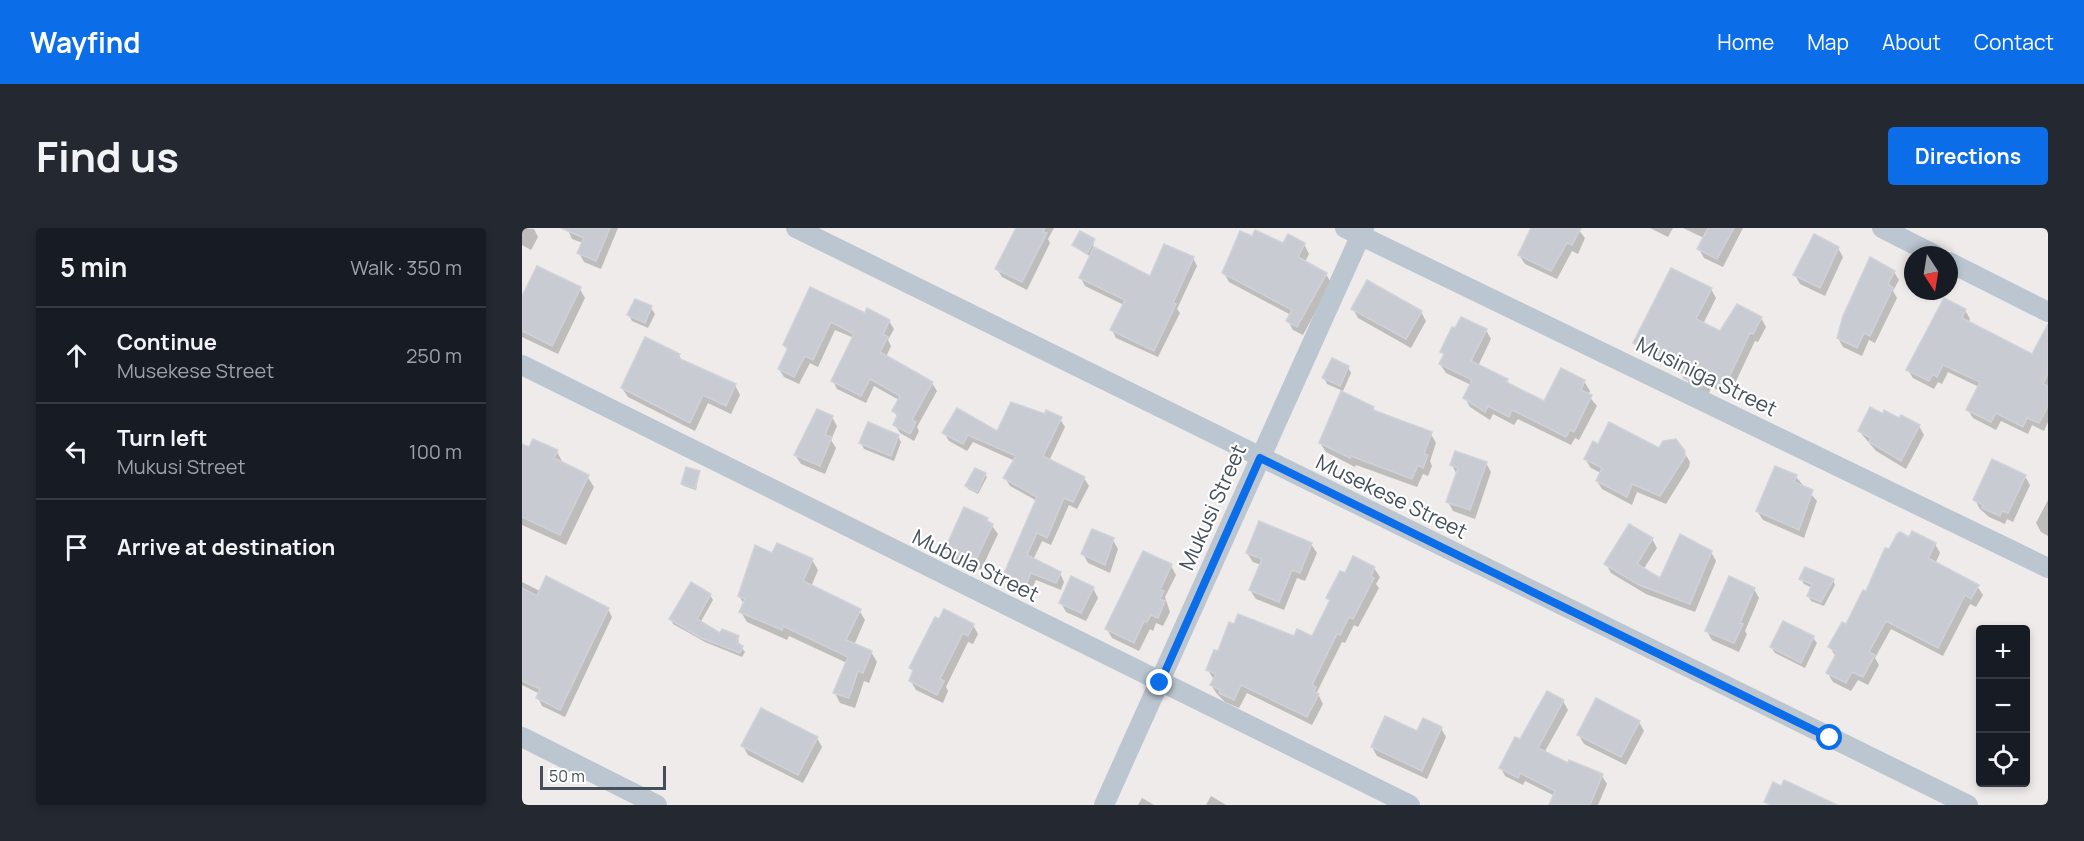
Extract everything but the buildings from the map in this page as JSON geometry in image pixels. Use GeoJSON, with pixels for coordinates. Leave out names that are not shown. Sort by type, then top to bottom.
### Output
{"type":"FeatureCollection","features":[{"type":"Feature","properties":{"kind":"street","name":"Musekese Street"},"geometry":{"type":"LineString","coordinates":[[796,228],[1968,805]]}},
{"type":"Feature","properties":{"kind":"street"},"geometry":{"type":"LineString","coordinates":[[1882,228],[1913,235],[1925,246]]}},
{"type":"Feature","properties":{"kind":"street","name":"Mukusi Street"},"geometry":{"type":"LineString","coordinates":[[1104,805],[1260,458],[1357,230]]}},
{"type":"Feature","properties":{"kind":"street","name":"Musiniga Street"},"geometry":{"type":"LineString","coordinates":[[1357,230],[2048,568]]}},
{"type":"Feature","properties":{"kind":"street"},"geometry":{"type":"LineString","coordinates":[[1958,267],[2048,312]]}},
{"type":"Feature","properties":{"kind":"street","name":"Mubula Street"},"geometry":{"type":"LineString","coordinates":[[522,365],[1410,805]]}},
{"type":"Feature","properties":{"kind":"street"},"geometry":{"type":"LineString","coordinates":[[522,738],[618,797],[657,805]]}},
{"type":"Feature","properties":{"kind":"route"},"geometry":{"type":"LineString","coordinates":[[1160,683],[1260,458],[1830,738]]}}]}
